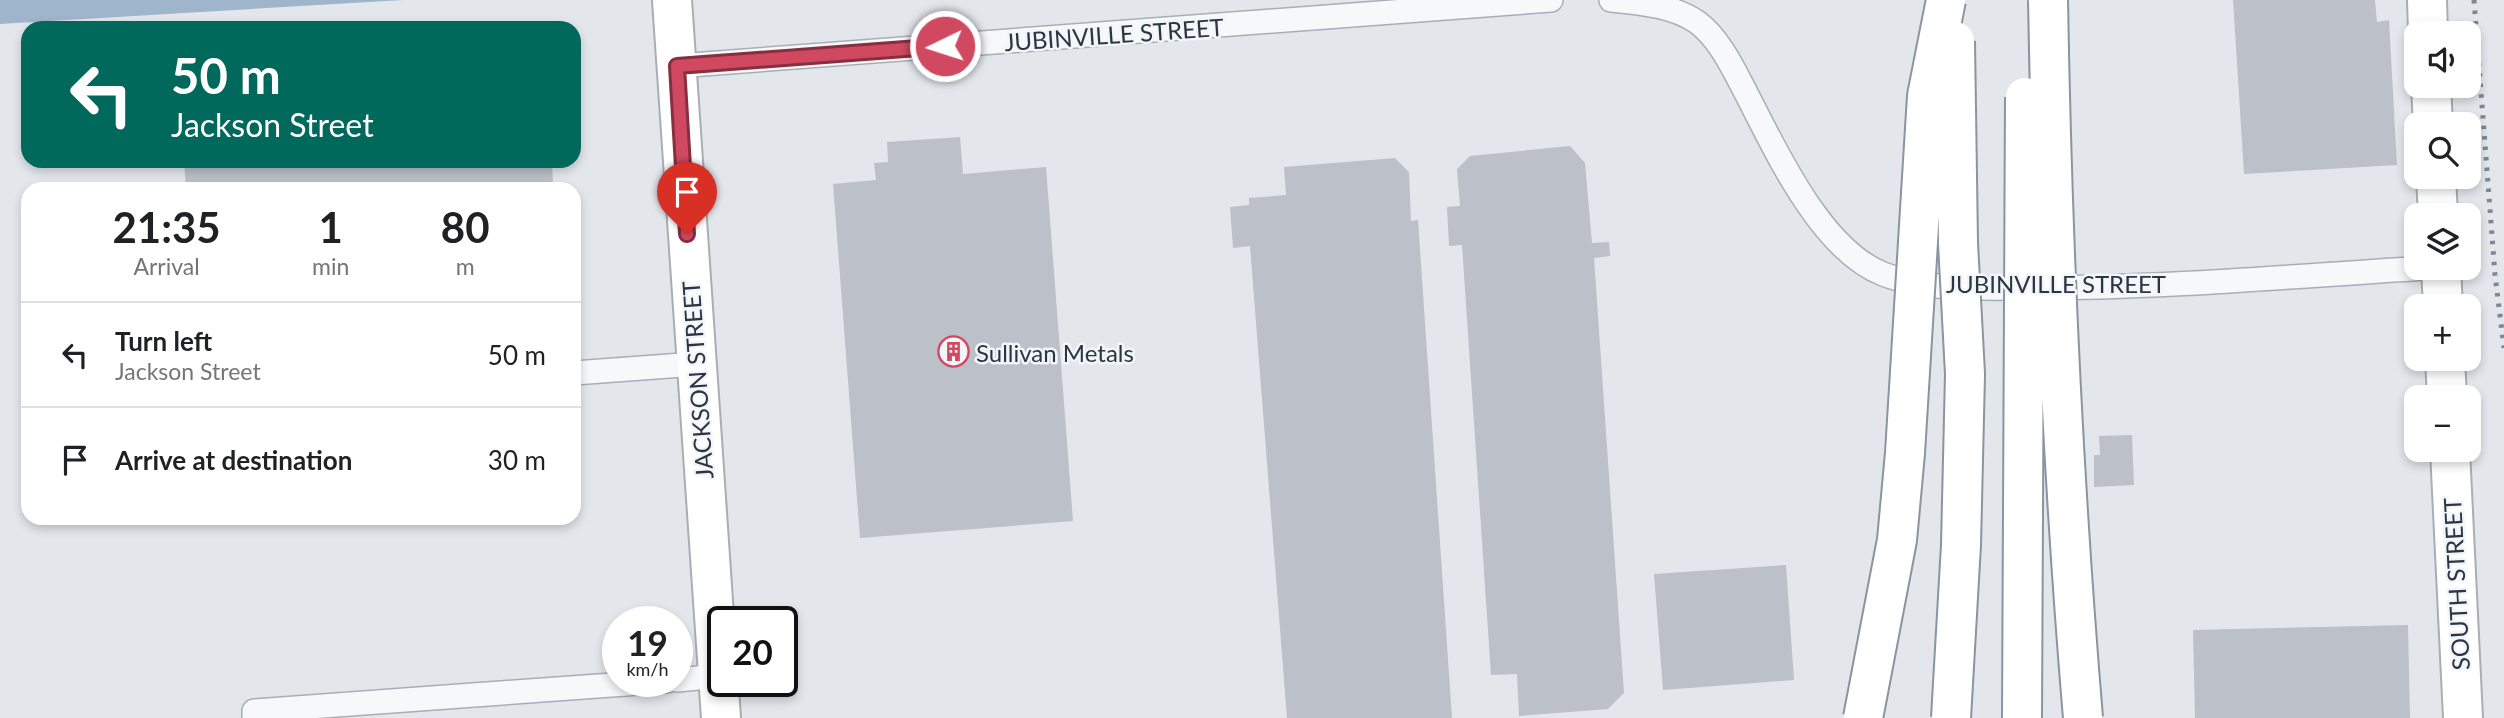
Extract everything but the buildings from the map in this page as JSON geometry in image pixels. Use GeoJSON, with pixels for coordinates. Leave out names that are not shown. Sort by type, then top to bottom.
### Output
{"type":"FeatureCollection","features":[{"type":"Feature","properties":{"kind":"main road"},"geometry":{"type":"LineString","coordinates":[[1863,718],[1897,540],[1905,453],[1927,96],[1946,0]]}},
{"type":"Feature","properties":{"kind":"main road"},"geometry":{"type":"LineString","coordinates":[[1951,718],[1961,558],[1965,374],[1958,243],[1954,0]]}},
{"type":"Feature","properties":{"kind":"main road"},"geometry":{"type":"LineString","coordinates":[[2022,718],[2023,181],[2027,0]]}},
{"type":"Feature","properties":{"kind":"main road"},"geometry":{"type":"LineString","coordinates":[[2048,0],[2051,173],[2066,480],[2083,718]]}},
{"type":"Feature","properties":{"kind":"main road"},"geometry":{"type":"LineString","coordinates":[[2427,0],[2428,21]]}},
{"type":"Feature","properties":{"kind":"main road","name":"JACKSON STREET"},"geometry":{"type":"LineString","coordinates":[[672,6],[713,606]]}},
{"type":"Feature","properties":{"kind":"main road","name":"SOUTH STREET"},"geometry":{"type":"LineString","coordinates":[[2451,462],[2463,718]]}},
{"type":"Feature","properties":{"kind":"main road","name":"JACKSON STREET"},"geometry":{"type":"LineString","coordinates":[[720,697],[721,718]]}},
{"type":"Feature","properties":{"kind":"lane","name":"JUBINVILLE STREET"},"geometry":{"type":"LineString","coordinates":[[677,66],[1551,0]]}},
{"type":"Feature","properties":{"kind":"lane","name":"JUBINVILLE STREET"},"geometry":{"type":"LineString","coordinates":[[1611,0],[1670,9],[1696,22],[1713,37],[1735,72],[1798,189],[1825,229],[1857,260],[1883,274],[1965,288],[2084,288],[2404,269]]}},
{"type":"Feature","properties":{"kind":"lane"},"geometry":{"type":"LineString","coordinates":[[581,373],[696,365]]}},
{"type":"Feature","properties":{"kind":"lane"},"geometry":{"type":"LineString","coordinates":[[254,718],[254,712],[602,686]]}},
{"type":"Feature","properties":{"kind":"water"},"geometry":{"type":"Polygon","coordinates":[[[0,0],[403,0],[21,21],[0,24],[0,0]]]}},
{"type":"Feature","properties":{"kind":"railway"},"geometry":{"type":"LineString","coordinates":[[2474,0],[2495,275],[2504,348]]}},
{"type":"Feature","properties":{"kind":"place","name":"Sullivan Metals"},"geometry":{"type":"Point","coordinates":[953,352]}},
{"type":"Feature","properties":{"kind":"route"},"geometry":{"type":"LineString","coordinates":[[687,234],[677,66],[945,46]]}}]}
